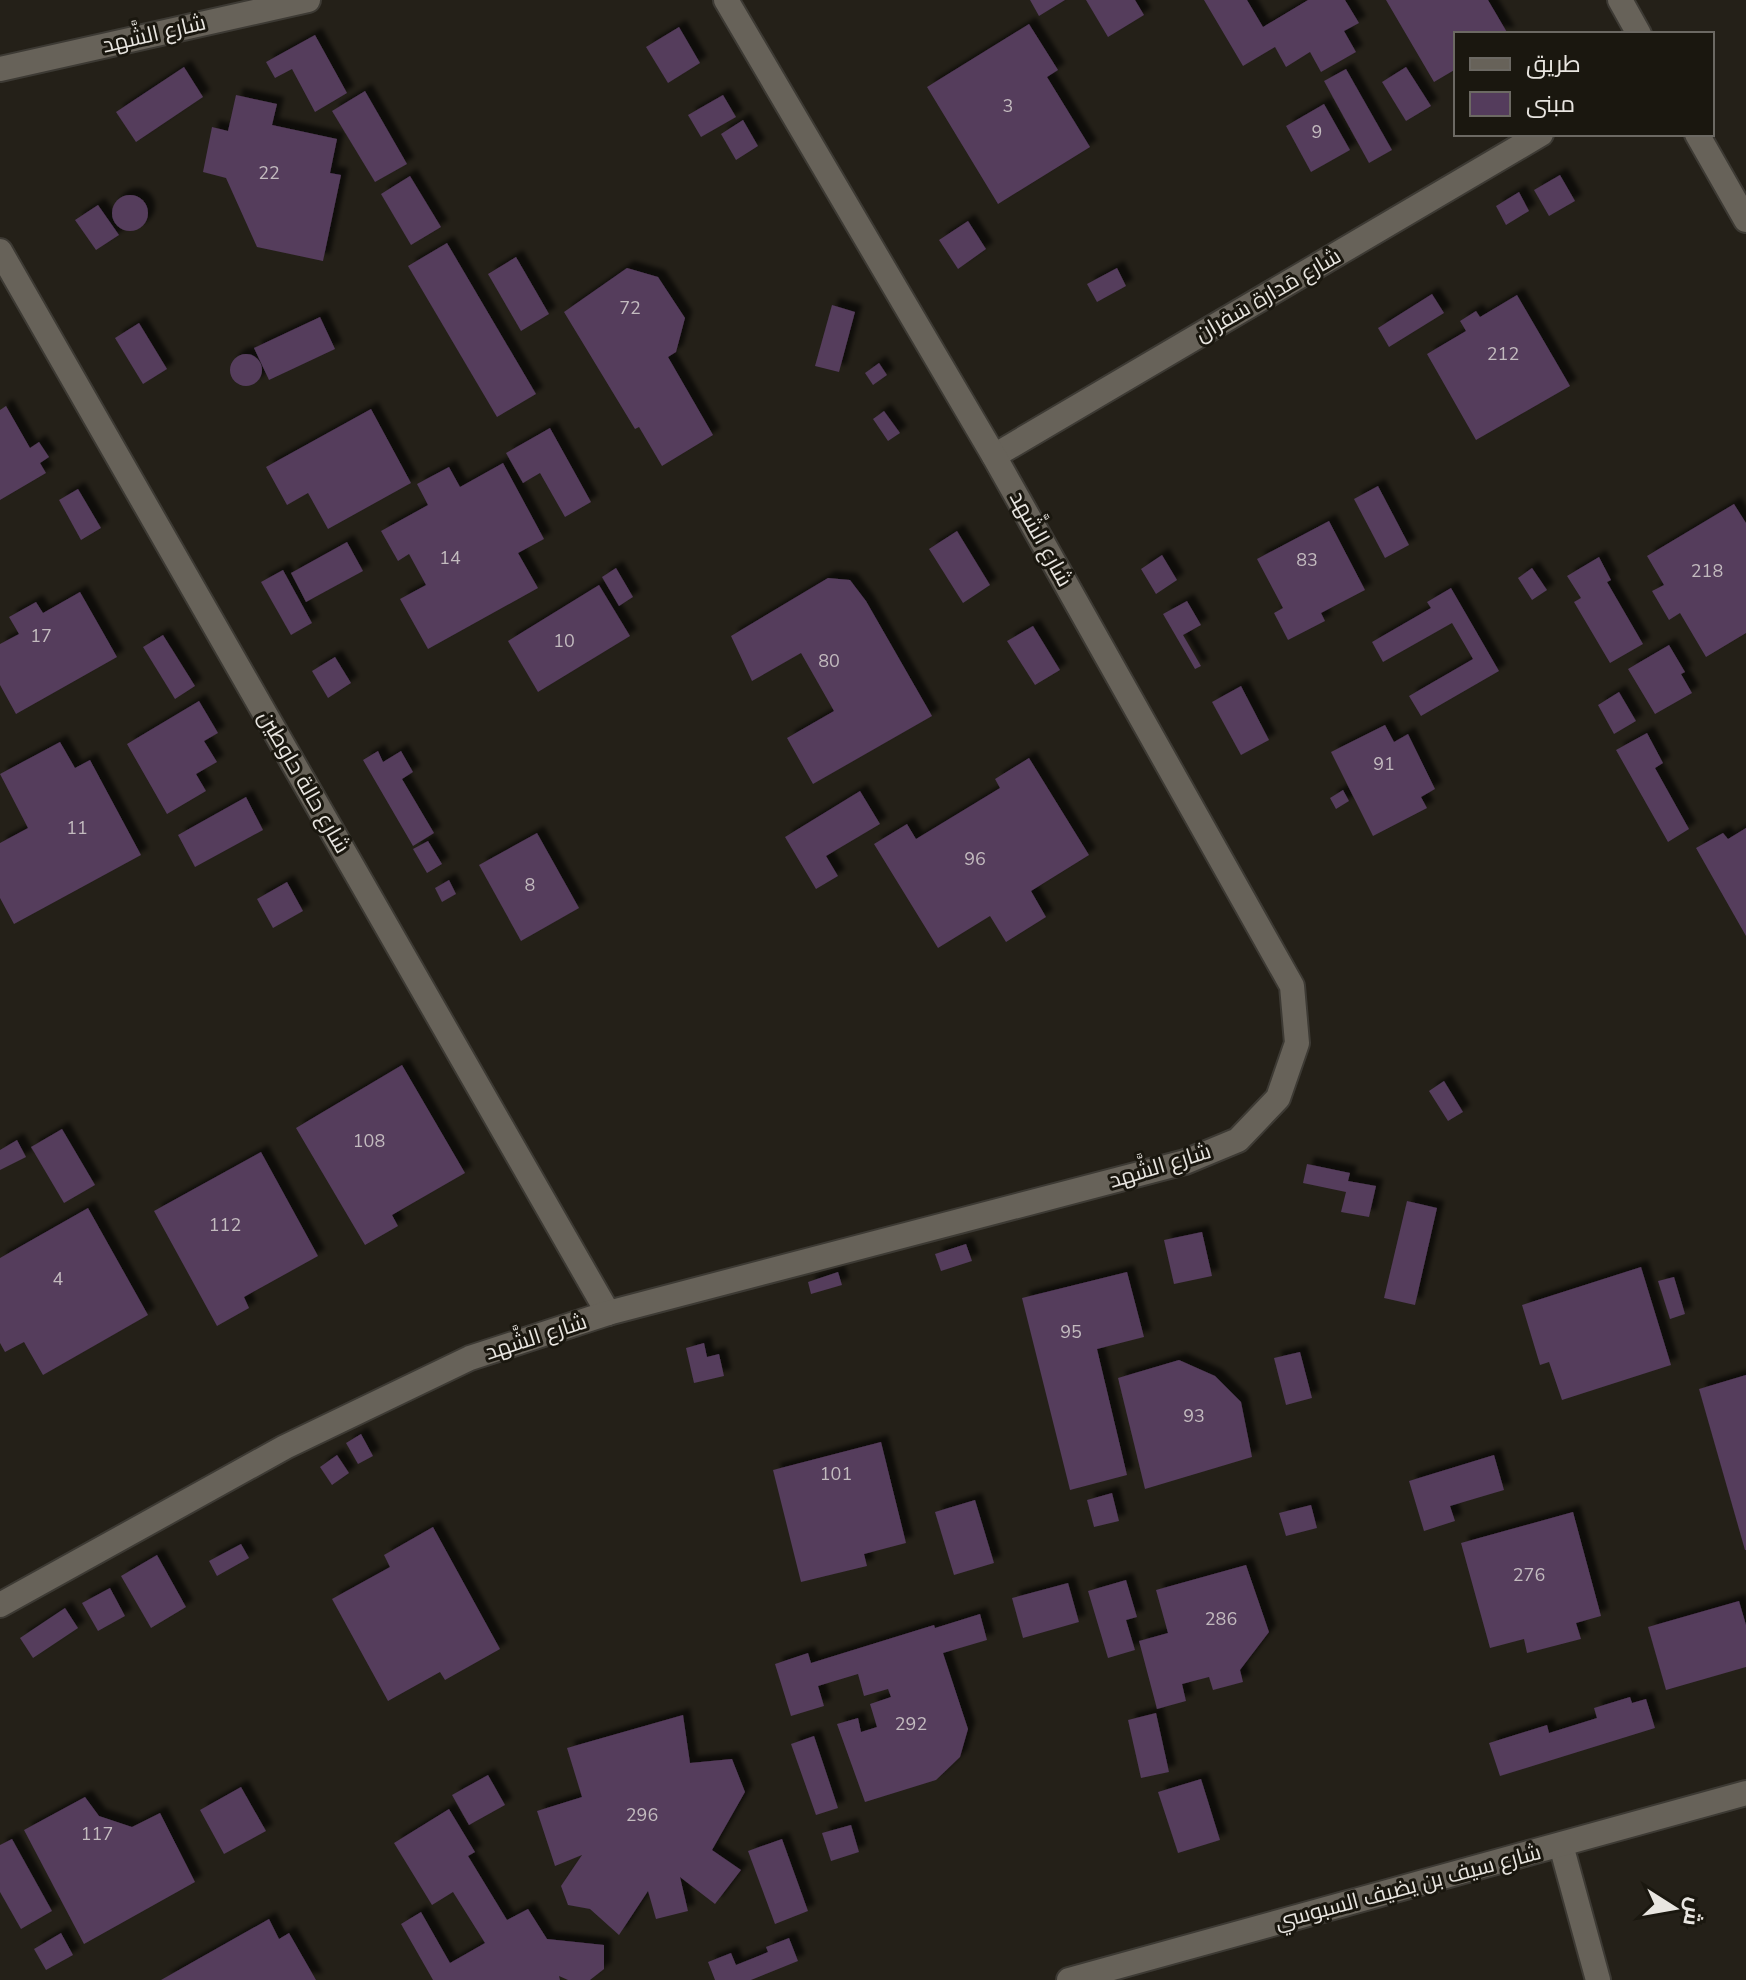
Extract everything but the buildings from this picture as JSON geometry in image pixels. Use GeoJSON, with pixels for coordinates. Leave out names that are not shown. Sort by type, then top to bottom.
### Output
{"type":"FeatureCollection","features":[{"type":"Feature","properties":{"kind":"street","name":"شارع الشَّهد"},"geometry":{"type":"LineString","coordinates":[[0,69],[308,0]]}},
{"type":"Feature","properties":{"kind":"street","name":"شارع الشَّهد"},"geometry":{"type":"LineString","coordinates":[[0,1605],[285,1447],[470,1358],[608,1313],[1185,1162],[1238,1140],[1278,1098],[1297,1043],[1292,986],[994,456],[726,0]]}},
{"type":"Feature","properties":{"kind":"street"},"geometry":{"type":"LineString","coordinates":[[1620,0],[1638,32]]}},
{"type":"Feature","properties":{"kind":"street","name":"شارع مَدارة سَفران"},"geometry":{"type":"LineString","coordinates":[[994,456],[1538,136]]}},
{"type":"Feature","properties":{"kind":"street"},"geometry":{"type":"LineString","coordinates":[[1698,136],[1746,220]]}},
{"type":"Feature","properties":{"kind":"street","name":"شارع حالة حاوطين"},"geometry":{"type":"LineString","coordinates":[[0,251],[608,1313]]}},
{"type":"Feature","properties":{"kind":"street","name":"شارع سيف بن يضيف السبوسي"},"geometry":{"type":"LineString","coordinates":[[1069,1980],[1746,1793]]}},
{"type":"Feature","properties":{"kind":"street"},"geometry":{"type":"LineString","coordinates":[[1561,1845],[1598,1980]]}}]}
